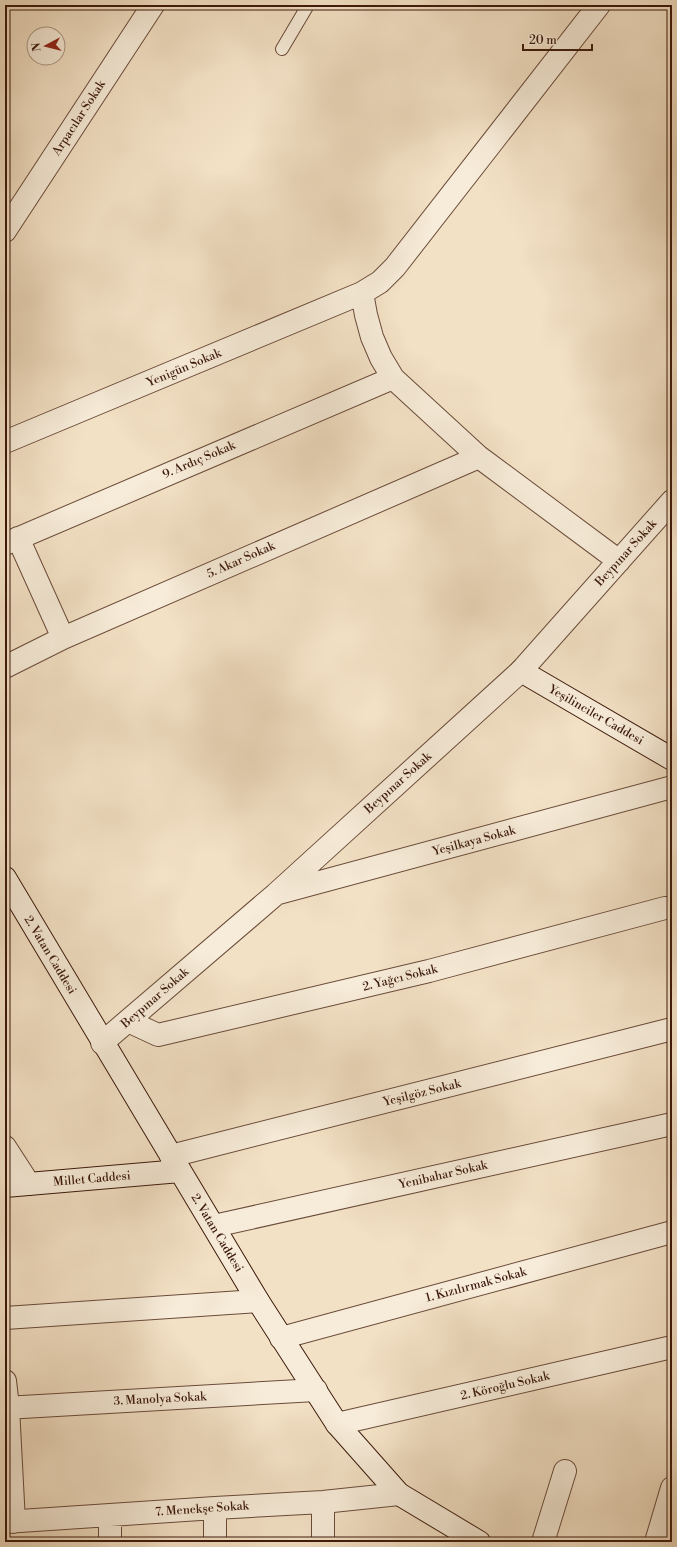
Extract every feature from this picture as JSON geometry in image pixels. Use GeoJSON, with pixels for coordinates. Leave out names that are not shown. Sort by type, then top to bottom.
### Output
{"type":"FeatureCollection","features":[{"type":"Feature","properties":{"kind":"street","name":"Arpacılar Sokak"},"geometry":{"type":"LineString","coordinates":[[5,231],[153,5]]}},
{"type":"Feature","properties":{"kind":"street","name":"Yenigün Sokak"},"geometry":{"type":"LineString","coordinates":[[5,442],[362,293],[380,282],[396,267],[600,5]]}},
{"type":"Feature","properties":{"kind":"street"},"geometry":{"type":"LineString","coordinates":[[362,293],[372,337],[381,358],[393,378],[478,457],[618,561]]}},
{"type":"Feature","properties":{"kind":"street","name":"9. Ardıç Sokak"},"geometry":{"type":"LineString","coordinates":[[11,541],[393,378]]}},
{"type":"Feature","properties":{"kind":"street","name":"5. Akar Sokak"},"geometry":{"type":"LineString","coordinates":[[5,667],[63,638],[478,457]]}},
{"type":"Feature","properties":{"kind":"street","name":"Beypınar Sokak"},"geometry":{"type":"LineString","coordinates":[[102,1043],[276,894],[521,670],[672,501]]}},
{"type":"Feature","properties":{"kind":"street"},"geometry":{"type":"LineString","coordinates":[[11,541],[63,638]]}},
{"type":"Feature","properties":{"kind":"street","name":"Yeşilinciler Caddesi"},"geometry":{"type":"LineString","coordinates":[[521,670],[672,759]]}},
{"type":"Feature","properties":{"kind":"street","name":"Yeşilkaya Sokak"},"geometry":{"type":"LineString","coordinates":[[276,894],[672,787]]}},
{"type":"Feature","properties":{"kind":"street","name":"2. Vatan Caddesi"},"geometry":{"type":"LineString","coordinates":[[5,878],[102,1043],[258,1301],[337,1424],[399,1494],[479,1542]]}},
{"type":"Feature","properties":{"kind":"street","name":"2. Yağcı Sokak"},"geometry":{"type":"LineString","coordinates":[[128,1022],[158,1035],[429,971],[665,908],[672,908]]}},
{"type":"Feature","properties":{"kind":"street","name":"Yeşilgöz Sokak"},"geometry":{"type":"LineString","coordinates":[[176,1164],[672,1029]]}},
{"type":"Feature","properties":{"kind":"street","name":"Yenibahar Sokak"},"geometry":{"type":"LineString","coordinates":[[214,1226],[672,1124]]}},
{"type":"Feature","properties":{"kind":"street"},"geometry":{"type":"LineString","coordinates":[[5,1147],[29,1184]]}},
{"type":"Feature","properties":{"kind":"street","name":"Millet Caddesi"},"geometry":{"type":"LineString","coordinates":[[5,1186],[176,1164]]}},
{"type":"Feature","properties":{"kind":"street","name":"1. Kızılırmak Sokak"},"geometry":{"type":"LineString","coordinates":[[281,1338],[672,1232]]}},
{"type":"Feature","properties":{"kind":"street"},"geometry":{"type":"LineString","coordinates":[[5,1318],[258,1301]]}},
{"type":"Feature","properties":{"kind":"street","name":"2. Köroğlu Sokak"},"geometry":{"type":"LineString","coordinates":[[337,1424],[672,1347]]}},
{"type":"Feature","properties":{"kind":"street"},"geometry":{"type":"LineString","coordinates":[[5,1381],[7,1407],[9,1522]]}},
{"type":"Feature","properties":{"kind":"street","name":"3. Manolya Sokak"},"geometry":{"type":"LineString","coordinates":[[7,1407],[316,1390]]}},
{"type":"Feature","properties":{"kind":"street"},"geometry":{"type":"LineString","coordinates":[[543,1542],[565,1471]]}},
{"type":"Feature","properties":{"kind":"street"},"geometry":{"type":"LineString","coordinates":[[656,1542],[672,1488]]}},
{"type":"Feature","properties":{"kind":"street","name":"7. Menekşe Sokak"},"geometry":{"type":"LineString","coordinates":[[9,1522],[324,1502],[399,1494]]}},
{"type":"Feature","properties":{"kind":"street"},"geometry":{"type":"LineString","coordinates":[[323,1542],[324,1502]]}},
{"type":"Feature","properties":{"kind":"street"},"geometry":{"type":"LineString","coordinates":[[215,1542],[216,1508]]}},
{"type":"Feature","properties":{"kind":"street"},"geometry":{"type":"LineString","coordinates":[[110,1516],[110,1542]]}},
{"type":"Feature","properties":{"kind":"lane"},"geometry":{"type":"LineString","coordinates":[[282,49],[308,5]]}}]}
